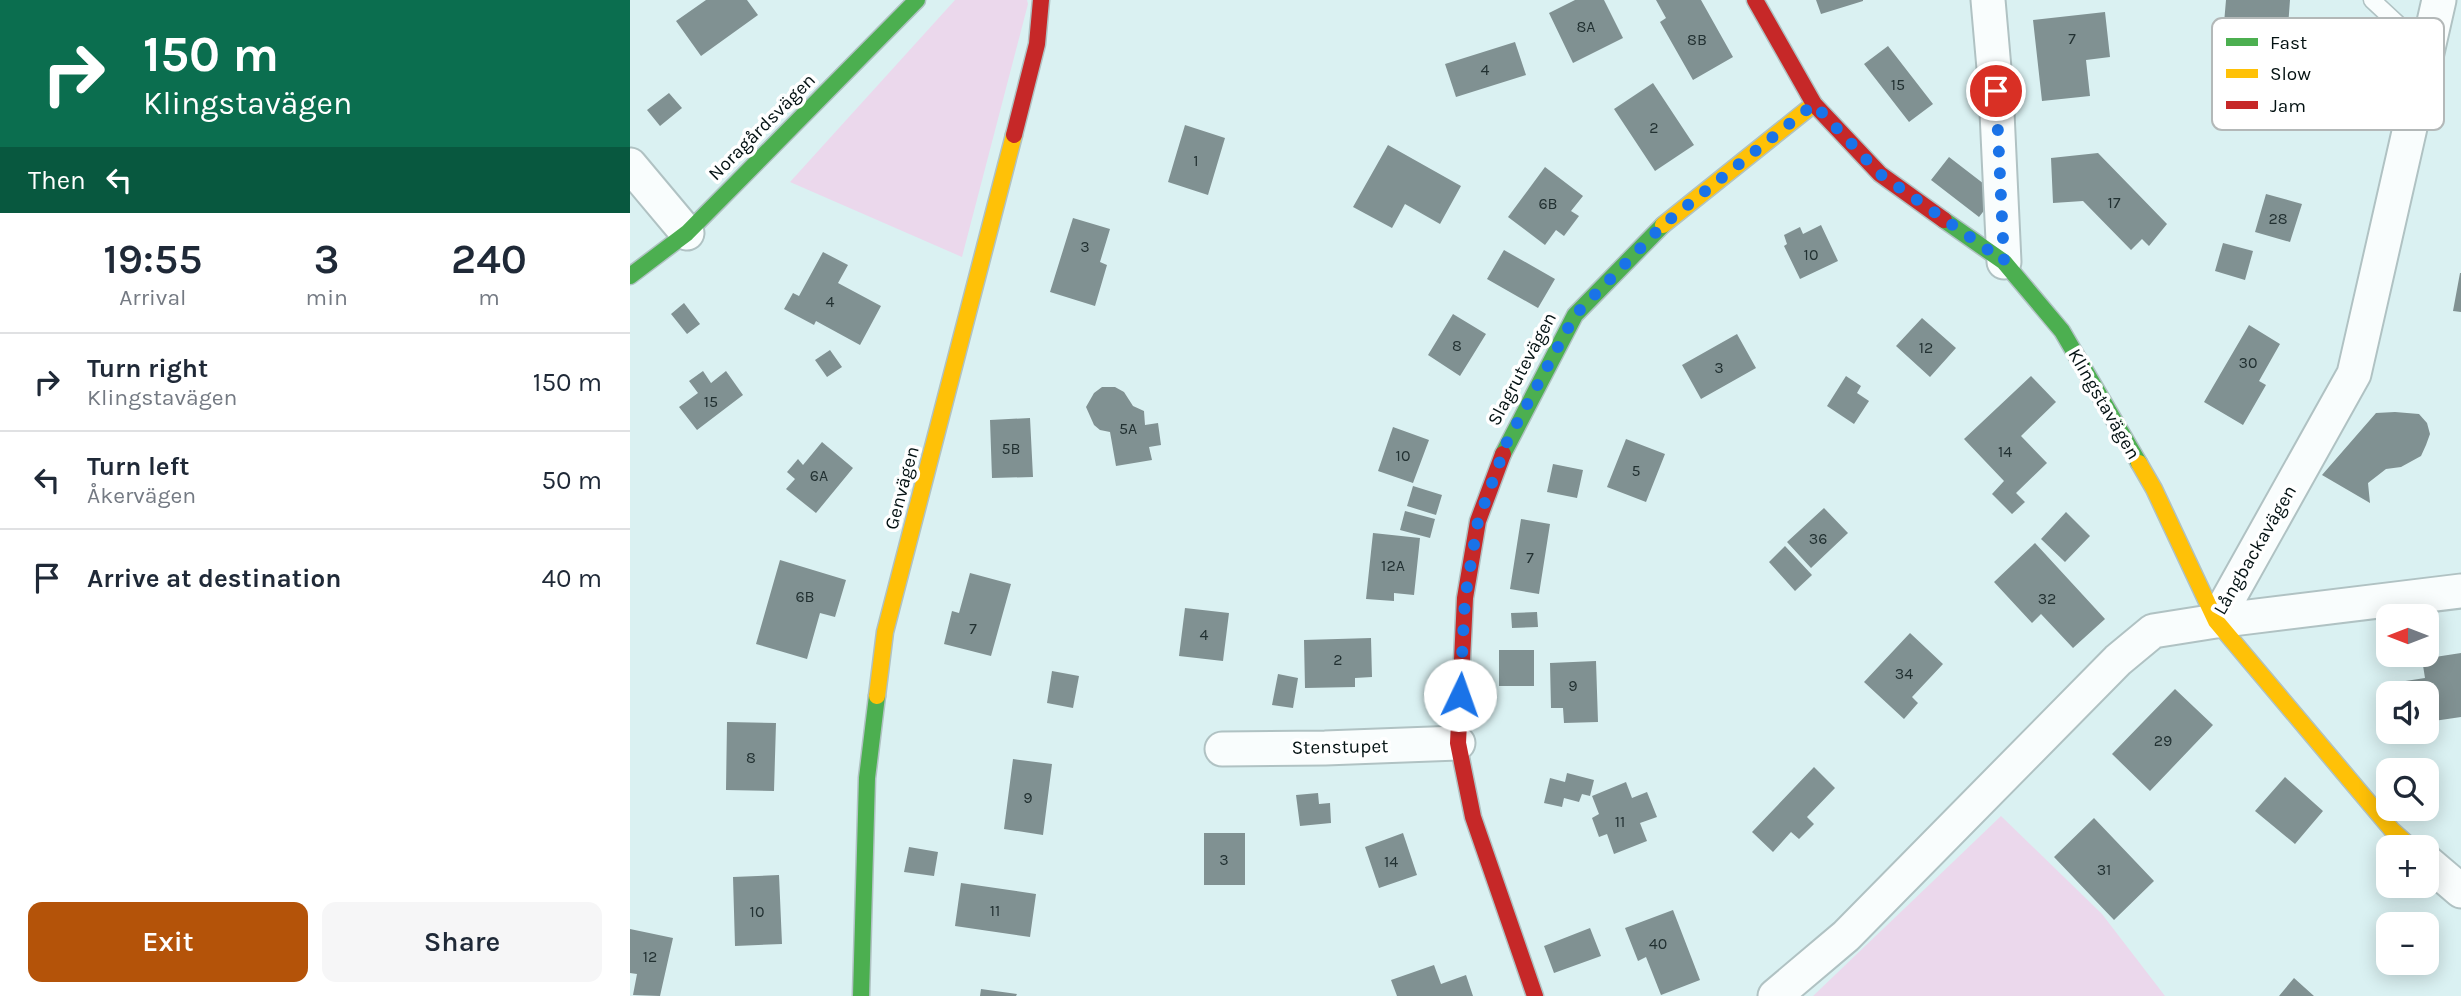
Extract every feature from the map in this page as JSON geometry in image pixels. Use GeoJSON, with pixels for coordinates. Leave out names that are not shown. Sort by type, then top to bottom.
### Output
{"type":"FeatureCollection","features":[{"type":"Feature","properties":{"kind":"street","name":"Noragårdsvägen"},"geometry":{"type":"LineString","coordinates":[[630,276],[687,233],[917,0]]}},
{"type":"Feature","properties":{"kind":"street","name":"Genvägen"},"geometry":{"type":"LineString","coordinates":[[861,996],[867,778],[885,632],[1037,44],[1041,0]]}},
{"type":"Feature","properties":{"kind":"street","name":"Klingstavägen"},"geometry":{"type":"LineString","coordinates":[[1755,0],[1814,104],[1880,174],[2004,261],[2062,331],[2154,489],[2216,621],[2399,835]]}},
{"type":"Feature","properties":{"kind":"street"},"geometry":{"type":"LineString","coordinates":[[1988,0],[2004,261]]}},
{"type":"Feature","properties":{"kind":"street","name":"Långbackavägen"},"geometry":{"type":"LineString","coordinates":[[2435,18],[2439,0]]}},
{"type":"Feature","properties":{"kind":"street","name":"Slagrutevägen"},"geometry":{"type":"LineString","coordinates":[[1535,996],[1473,817],[1458,743],[1465,598],[1478,521],[1507,442],[1575,315],[1664,224],[1814,104]]}},
{"type":"Feature","properties":{"kind":"street","name":"Långbackavägen"},"geometry":{"type":"LineString","coordinates":[[1776,996],[1846,936],[2118,660],[2153,631],[2216,621],[2354,374],[2410,130]]}},
{"type":"Feature","properties":{"kind":"street"},"geometry":{"type":"LineString","coordinates":[[630,164],[687,233]]}},
{"type":"Feature","properties":{"kind":"street"},"geometry":{"type":"LineString","coordinates":[[2216,621],[2461,591]]}},
{"type":"Feature","properties":{"kind":"street","name":"Stenstupet"},"geometry":{"type":"LineString","coordinates":[[1222,749],[1458,743]]}},
{"type":"Feature","properties":{"kind":"street"},"geometry":{"type":"LineString","coordinates":[[2439,872],[2461,891]]}},
{"type":"Feature","properties":{"kind":"lane"},"geometry":{"type":"LineString","coordinates":[[2372,0],[2391,18]]}},
{"type":"Feature","properties":{"kind":"shaded area"},"geometry":{"type":"Polygon","coordinates":[[[955,0],[1027,0],[1028,4],[962,257],[790,182],[955,0]]]}},
{"type":"Feature","properties":{"kind":"shaded area"},"geometry":{"type":"Polygon","coordinates":[[[2001,816],[2102,914],[2165,996],[1813,996],[2001,816]]]}},
{"type":"Feature","properties":{"kind":"building"},"geometry":{"type":"Polygon","coordinates":[[[706,0],[747,0],[758,15],[701,56],[676,21],[706,0]]]}},
{"type":"Feature","properties":{"kind":"building"},"geometry":{"type":"Polygon","coordinates":[[[1575,0],[1604,0],[1623,38],[1573,63],[1549,13],[1575,0]]]}},
{"type":"Feature","properties":{"kind":"building"},"geometry":{"type":"Polygon","coordinates":[[[1656,0],[1701,0],[1733,57],[1693,80],[1660,22],[1666,18],[1656,0]]]}},
{"type":"Feature","properties":{"kind":"building"},"geometry":{"type":"Polygon","coordinates":[[[1816,0],[1863,0],[1863,1],[1821,14],[1816,0]]]}},
{"type":"Feature","properties":{"kind":"building"},"geometry":{"type":"Polygon","coordinates":[[[2226,0],[2290,0],[2289,18],[2224,18],[2226,0]]]}},
{"type":"Feature","properties":{"kind":"building"},"geometry":{"type":"Polygon","coordinates":[[[2105,12],[2110,57],[2086,60],[2090,96],[2042,101],[2033,20],[2105,12]]]}},
{"type":"Feature","properties":{"kind":"building"},"geometry":{"type":"Polygon","coordinates":[[[1515,42],[1526,75],[1456,97],[1445,64],[1515,42]]]}},
{"type":"Feature","properties":{"kind":"building"},"geometry":{"type":"Polygon","coordinates":[[[1888,46],[1933,104],[1909,122],[1864,64],[1888,46]]]}},
{"type":"Feature","properties":{"kind":"building"},"geometry":{"type":"Polygon","coordinates":[[[1653,83],[1694,145],[1655,171],[1614,109],[1653,83]]]}},
{"type":"Feature","properties":{"kind":"building"},"geometry":{"type":"Polygon","coordinates":[[[669,93],[682,108],[660,126],[647,110],[669,93]]]}},
{"type":"Feature","properties":{"kind":"building"},"geometry":{"type":"Polygon","coordinates":[[[1185,125],[1225,138],[1208,195],[1168,182],[1185,125]]]}},
{"type":"Feature","properties":{"kind":"building"},"geometry":{"type":"Polygon","coordinates":[[[1388,145],[1461,186],[1440,224],[1405,204],[1392,228],[1353,207],[1388,145]]]}},
{"type":"Feature","properties":{"kind":"building"},"geometry":{"type":"Polygon","coordinates":[[[2098,153],[2167,224],[2149,246],[2142,239],[2131,250],[2083,201],[2053,203],[2051,158],[2098,153]]]}},
{"type":"Feature","properties":{"kind":"building"},"geometry":{"type":"Polygon","coordinates":[[[1949,157],[1997,194],[1979,217],[1931,180],[1949,157]]]}},
{"type":"Feature","properties":{"kind":"building"},"geometry":{"type":"Polygon","coordinates":[[[1545,167],[1583,196],[1571,211],[1579,216],[1564,236],[1556,230],[1545,245],[1508,217],[1545,167]]]}},
{"type":"Feature","properties":{"kind":"building"},"geometry":{"type":"Polygon","coordinates":[[[2266,194],[2302,204],[2290,242],[2255,232],[2266,194]]]}},
{"type":"Feature","properties":{"kind":"building"},"geometry":{"type":"Polygon","coordinates":[[[1073,218],[1110,229],[1100,262],[1107,265],[1095,306],[1050,292],[1073,218]]]}},
{"type":"Feature","properties":{"kind":"building"},"geometry":{"type":"Polygon","coordinates":[[[1821,225],[1838,261],[1800,279],[1784,246],[1787,244],[1784,235],[1800,227],[1803,234],[1821,225]]]}},
{"type":"Feature","properties":{"kind":"building"},"geometry":{"type":"Polygon","coordinates":[[[2223,243],[2253,251],[2245,280],[2215,271],[2223,243]]]}},
{"type":"Feature","properties":{"kind":"building"},"geometry":{"type":"Polygon","coordinates":[[[1504,250],[1555,279],[1538,308],[1487,279],[1504,250]]]}},
{"type":"Feature","properties":{"kind":"building"},"geometry":{"type":"Polygon","coordinates":[[[823,252],[848,265],[838,283],[881,306],[860,345],[816,321],[814,325],[784,309],[793,293],[799,296],[823,252]]]}},
{"type":"Feature","properties":{"kind":"building"},"geometry":{"type":"Polygon","coordinates":[[[2461,273],[2461,312],[2453,311],[2461,273]]]}},
{"type":"Feature","properties":{"kind":"building"},"geometry":{"type":"Polygon","coordinates":[[[684,303],[700,324],[687,334],[671,314],[684,303]]]}},
{"type":"Feature","properties":{"kind":"building"},"geometry":{"type":"Polygon","coordinates":[[[1453,314],[1486,334],[1460,376],[1428,355],[1453,314]]]}},
{"type":"Feature","properties":{"kind":"building"},"geometry":{"type":"Polygon","coordinates":[[[1922,318],[1956,348],[1930,377],[1896,346],[1922,318]]]}},
{"type":"Feature","properties":{"kind":"building"},"geometry":{"type":"Polygon","coordinates":[[[2249,325],[2280,344],[2259,381],[2266,385],[2243,425],[2204,402],[2249,325]]]}},
{"type":"Feature","properties":{"kind":"building"},"geometry":{"type":"Polygon","coordinates":[[[1737,334],[1756,368],[1701,399],[1682,365],[1737,334]]]}},
{"type":"Feature","properties":{"kind":"building"},"geometry":{"type":"Polygon","coordinates":[[[830,350],[842,367],[827,377],[815,360],[830,350]]]}},
{"type":"Feature","properties":{"kind":"building"},"geometry":{"type":"Polygon","coordinates":[[[703,371],[711,383],[726,371],[743,395],[697,430],[679,407],[698,393],[689,381],[703,371]]]}},
{"type":"Feature","properties":{"kind":"building"},"geometry":{"type":"Polygon","coordinates":[[[1846,376],[1861,386],[1857,393],[1869,401],[1854,424],[1827,406],[1846,376]]]}},
{"type":"Feature","properties":{"kind":"building"},"geometry":{"type":"Polygon","coordinates":[[[2031,376],[2056,402],[2021,436],[2047,463],[2016,493],[2025,502],[2012,514],[1992,494],[2004,481],[1964,439],[2031,376]]]}},
{"type":"Feature","properties":{"kind":"building"},"geometry":{"type":"Polygon","coordinates":[[[1102,387],[1115,387],[1124,392],[1133,406],[1144,411],[1145,425],[1158,423],[1161,445],[1149,447],[1152,460],[1116,466],[1110,432],[1100,430],[1094,425],[1086,407],[1094,393],[1102,387]]]}},
{"type":"Feature","properties":{"kind":"building"},"geometry":{"type":"Polygon","coordinates":[[[2376,413],[2419,414],[2427,423],[2430,434],[2421,456],[2401,467],[2386,469],[2368,483],[2370,503],[2322,475],[2376,413]]]}},
{"type":"Feature","properties":{"kind":"building"},"geometry":{"type":"Polygon","coordinates":[[[1030,418],[1033,477],[992,478],[990,420],[1030,418]]]}},
{"type":"Feature","properties":{"kind":"building"},"geometry":{"type":"Polygon","coordinates":[[[1393,427],[1429,440],[1413,483],[1378,471],[1393,427]]]}},
{"type":"Feature","properties":{"kind":"building"},"geometry":{"type":"Polygon","coordinates":[[[1626,439],[1665,454],[1646,502],[1607,487],[1626,439]]]}},
{"type":"Feature","properties":{"kind":"building"},"geometry":{"type":"Polygon","coordinates":[[[822,442],[853,468],[816,513],[786,489],[795,479],[787,472],[798,459],[803,465],[822,442]]]}},
{"type":"Feature","properties":{"kind":"building"},"geometry":{"type":"Polygon","coordinates":[[[1553,464],[1583,470],[1577,498],[1547,492],[1553,464]]]}},
{"type":"Feature","properties":{"kind":"building"},"geometry":{"type":"Polygon","coordinates":[[[1413,486],[1442,495],[1436,515],[1407,506],[1413,486]]]}},
{"type":"Feature","properties":{"kind":"building"},"geometry":{"type":"Polygon","coordinates":[[[1824,508],[1848,533],[1811,568],[1787,542],[1824,508]]]}},
{"type":"Feature","properties":{"kind":"building"},"geometry":{"type":"Polygon","coordinates":[[[1405,511],[1435,519],[1430,538],[1400,530],[1405,511]]]}},
{"type":"Feature","properties":{"kind":"building"},"geometry":{"type":"Polygon","coordinates":[[[2066,512],[2090,536],[2065,562],[2041,539],[2066,512]]]}},
{"type":"Feature","properties":{"kind":"building"},"geometry":{"type":"Polygon","coordinates":[[[1521,519],[1550,524],[1539,594],[1510,589],[1521,519]]]}},
{"type":"Feature","properties":{"kind":"building"},"geometry":{"type":"Polygon","coordinates":[[[1373,533],[1420,538],[1414,595],[1394,593],[1394,601],[1366,599],[1373,533]]]}},
{"type":"Feature","properties":{"kind":"building"},"geometry":{"type":"Polygon","coordinates":[[[2035,543],[2105,619],[2073,648],[2041,614],[2032,623],[1994,582],[2035,543]]]}},
{"type":"Feature","properties":{"kind":"building"},"geometry":{"type":"Polygon","coordinates":[[[1785,546],[1812,575],[1795,591],[1769,562],[1785,546]]]}},
{"type":"Feature","properties":{"kind":"building"},"geometry":{"type":"Polygon","coordinates":[[[780,560],[846,580],[835,617],[820,613],[807,659],[756,644],[780,560]]]}},
{"type":"Feature","properties":{"kind":"building"},"geometry":{"type":"Polygon","coordinates":[[[970,573],[1011,584],[991,656],[944,644],[952,611],[959,613],[970,573]]]}},
{"type":"Feature","properties":{"kind":"building"},"geometry":{"type":"Polygon","coordinates":[[[1185,608],[1229,613],[1223,661],[1179,656],[1185,608]]]}},
{"type":"Feature","properties":{"kind":"building"},"geometry":{"type":"Polygon","coordinates":[[[1537,612],[1538,627],[1512,628],[1511,613],[1537,612]]]}},
{"type":"Feature","properties":{"kind":"building"},"geometry":{"type":"Polygon","coordinates":[[[1910,633],[1943,664],[1912,697],[1918,703],[1904,719],[1864,682],[1910,633]]]}},
{"type":"Feature","properties":{"kind":"building"},"geometry":{"type":"Polygon","coordinates":[[[1371,638],[1372,677],[1355,678],[1355,687],[1305,688],[1304,640],[1371,638]]]}},
{"type":"Feature","properties":{"kind":"building"},"geometry":{"type":"Polygon","coordinates":[[[1499,650],[1534,650],[1534,686],[1499,686],[1499,650]]]}},
{"type":"Feature","properties":{"kind":"building"},"geometry":{"type":"Polygon","coordinates":[[[2461,653],[2461,717],[2439,720],[2439,681],[2406,681],[2425,678],[2423,667],[2440,667],[2440,656],[2461,653]]]}},
{"type":"Feature","properties":{"kind":"building"},"geometry":{"type":"Polygon","coordinates":[[[1596,661],[1598,722],[1564,723],[1563,708],[1551,708],[1550,663],[1596,661]]]}},
{"type":"Feature","properties":{"kind":"building"},"geometry":{"type":"Polygon","coordinates":[[[1052,671],[1079,676],[1073,708],[1047,703],[1052,671]]]}},
{"type":"Feature","properties":{"kind":"building"},"geometry":{"type":"Polygon","coordinates":[[[1278,674],[1298,678],[1293,708],[1272,705],[1278,674]]]}},
{"type":"Feature","properties":{"kind":"building"},"geometry":{"type":"Polygon","coordinates":[[[2175,689],[2213,725],[2150,791],[2112,754],[2175,689]]]}},
{"type":"Feature","properties":{"kind":"building"},"geometry":{"type":"Polygon","coordinates":[[[727,722],[776,723],[774,791],[726,790],[727,722]]]}},
{"type":"Feature","properties":{"kind":"building"},"geometry":{"type":"Polygon","coordinates":[[[1013,759],[1052,764],[1043,835],[1004,829],[1013,759]]]}},
{"type":"Feature","properties":{"kind":"building"},"geometry":{"type":"Polygon","coordinates":[[[1814,767],[1835,788],[1807,817],[1814,824],[1799,839],[1791,832],[1773,852],[1752,832],[1814,767]]]}},
{"type":"Feature","properties":{"kind":"building"},"geometry":{"type":"Polygon","coordinates":[[[1567,773],[1594,780],[1590,796],[1582,794],[1579,802],[1564,798],[1562,807],[1544,803],[1550,778],[1565,782],[1567,773]]]}},
{"type":"Feature","properties":{"kind":"building"},"geometry":{"type":"Polygon","coordinates":[[[2285,777],[2323,811],[2295,844],[2255,811],[2285,777]]]}},
{"type":"Feature","properties":{"kind":"building"},"geometry":{"type":"Polygon","coordinates":[[[1626,782],[1632,798],[1647,792],[1657,817],[1640,823],[1647,841],[1614,854],[1607,834],[1599,837],[1592,818],[1599,814],[1592,796],[1626,782]]]}},
{"type":"Feature","properties":{"kind":"building"},"geometry":{"type":"Polygon","coordinates":[[[1318,793],[1319,804],[1330,803],[1331,823],[1300,826],[1296,795],[1318,793]]]}},
{"type":"Feature","properties":{"kind":"building"},"geometry":{"type":"Polygon","coordinates":[[[2094,818],[2154,881],[2114,920],[2054,857],[2094,818]]]}},
{"type":"Feature","properties":{"kind":"building"},"geometry":{"type":"Polygon","coordinates":[[[1204,833],[1245,833],[1245,885],[1204,885],[1204,833]]]}},
{"type":"Feature","properties":{"kind":"building"},"geometry":{"type":"Polygon","coordinates":[[[1403,833],[1417,875],[1379,888],[1365,847],[1403,833]]]}},
{"type":"Feature","properties":{"kind":"building"},"geometry":{"type":"Polygon","coordinates":[[[909,847],[938,852],[934,876],[904,872],[909,847]]]}},
{"type":"Feature","properties":{"kind":"building"},"geometry":{"type":"Polygon","coordinates":[[[779,875],[782,944],[735,946],[733,877],[779,875]]]}},
{"type":"Feature","properties":{"kind":"building"},"geometry":{"type":"Polygon","coordinates":[[[961,883],[1036,894],[1030,937],[955,926],[961,883]]]}},
{"type":"Feature","properties":{"kind":"building"},"geometry":{"type":"Polygon","coordinates":[[[1673,910],[1700,980],[1661,995],[1646,957],[1638,961],[1625,928],[1673,910]]]}},
{"type":"Feature","properties":{"kind":"building"},"geometry":{"type":"Polygon","coordinates":[[[1590,928],[1601,956],[1554,973],[1544,946],[1590,928]]]}},
{"type":"Feature","properties":{"kind":"building"},"geometry":{"type":"Polygon","coordinates":[[[630,929],[673,938],[660,996],[633,995],[637,974],[630,973],[630,929]]]}},
{"type":"Feature","properties":{"kind":"building"},"geometry":{"type":"Polygon","coordinates":[[[1434,965],[1441,984],[1466,975],[1473,996],[1397,996],[1391,980],[1434,965]]]}},
{"type":"Feature","properties":{"kind":"building"},"geometry":{"type":"Polygon","coordinates":[[[2294,978],[2314,996],[2279,996],[2294,978]]]}},
{"type":"Feature","properties":{"kind":"building"},"geometry":{"type":"Polygon","coordinates":[[[981,989],[1017,994],[980,996],[981,989]]]}},
{"type":"Feature","properties":{"kind":"traffic: fast"},"geometry":{"type":"LineString","coordinates":[[630,276],[687,233],[917,0]]}},
{"type":"Feature","properties":{"kind":"traffic: fast"},"geometry":{"type":"LineString","coordinates":[[1944,220],[2004,262],[2062,331],[2139,463]]}},
{"type":"Feature","properties":{"kind":"traffic: fast"},"geometry":{"type":"LineString","coordinates":[[1503,454],[1575,315],[1663,225]]}},
{"type":"Feature","properties":{"kind":"traffic: fast"},"geometry":{"type":"LineString","coordinates":[[861,996],[867,778],[877,696]]}},
{"type":"Feature","properties":{"kind":"traffic: slow"},"geometry":{"type":"LineString","coordinates":[[1663,225],[1814,104]]}},
{"type":"Feature","properties":{"kind":"traffic: slow"},"geometry":{"type":"LineString","coordinates":[[877,696],[885,632],[1014,135]]}},
{"type":"Feature","properties":{"kind":"traffic: slow"},"geometry":{"type":"LineString","coordinates":[[2139,463],[2216,621],[2398,835]]}},
{"type":"Feature","properties":{"kind":"traffic: jam"},"geometry":{"type":"LineString","coordinates":[[1014,135],[1037,44],[1041,0]]}},
{"type":"Feature","properties":{"kind":"traffic: jam"},"geometry":{"type":"LineString","coordinates":[[1755,0],[1814,104],[1880,174],[1944,220]]}},
{"type":"Feature","properties":{"kind":"traffic: jam"},"geometry":{"type":"LineString","coordinates":[[1503,454],[1478,521],[1465,598],[1458,743],[1473,817],[1535,996]]}},
{"type":"Feature","properties":{"kind":"route"},"geometry":{"type":"LineString","coordinates":[[1460,695],[1465,598],[1478,521],[1507,442],[1575,315],[1664,224],[1814,104],[1880,174],[2004,261],[1996,91]]}}]}
